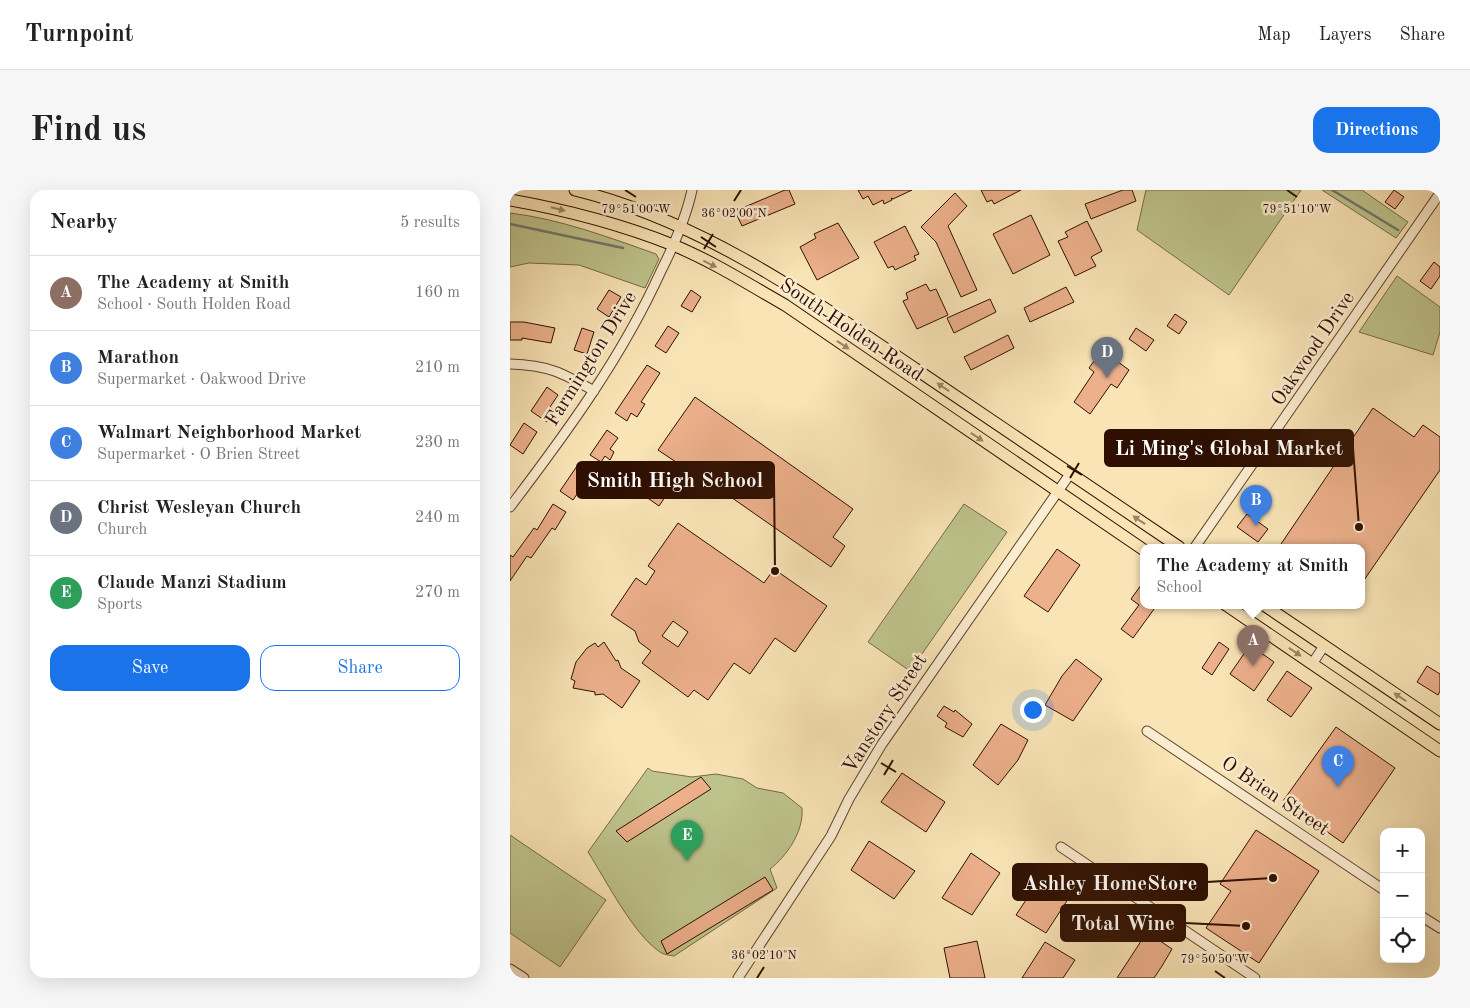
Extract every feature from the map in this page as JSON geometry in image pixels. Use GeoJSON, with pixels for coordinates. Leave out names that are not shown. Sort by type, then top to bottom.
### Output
{"type":"FeatureCollection","features":[{"type":"Feature","properties":{"kind":"main road","name":"South Holden Road"},"geometry":{"type":"LineString","coordinates":[[575,190],[598,196],[682,226],[796,288],[1175,544]]}},
{"type":"Feature","properties":{"kind":"main road","name":"South Holden Road"},"geometry":{"type":"LineString","coordinates":[[510,200],[553,208],[607,222],[673,246],[725,271],[785,305],[1140,547]]}},
{"type":"Feature","properties":{"kind":"main road"},"geometry":{"type":"LineString","coordinates":[[1232,609],[1440,752]]}},
{"type":"Feature","properties":{"kind":"main road"},"geometry":{"type":"LineString","coordinates":[[1270,609],[1440,724]]}},
{"type":"Feature","properties":{"kind":"street","name":"Farmington Drive"},"geometry":{"type":"LineString","coordinates":[[510,507],[594,391],[646,305],[682,226],[692,190]]}},
{"type":"Feature","properties":{"kind":"street","name":"Oakwood Drive"},"geometry":{"type":"LineString","coordinates":[[1197,544],[1440,193]]}},
{"type":"Feature","properties":{"kind":"street"},"geometry":{"type":"LineString","coordinates":[[510,364],[533,364],[559,371],[594,391]]}},
{"type":"Feature","properties":{"kind":"street","name":"Vanstory Street"},"geometry":{"type":"LineString","coordinates":[[738,978],[831,836],[849,799],[882,744],[1070,474]]}},
{"type":"Feature","properties":{"kind":"street"},"geometry":{"type":"LineString","coordinates":[[1312,664],[1324,646]]}},
{"type":"Feature","properties":{"kind":"street","name":"O Brien Street"},"geometry":{"type":"LineString","coordinates":[[1147,731],[1380,887]]}},
{"type":"Feature","properties":{"kind":"street"},"geometry":{"type":"LineString","coordinates":[[1061,847],[1255,978]]}},
{"type":"Feature","properties":{"kind":"street"},"geometry":{"type":"LineString","coordinates":[[1424,918],[1440,928]]}},
{"type":"Feature","properties":{"kind":"street"},"geometry":{"type":"LineString","coordinates":[[510,969],[524,978]]}},
{"type":"Feature","properties":{"kind":"green space"},"geometry":{"type":"Polygon","coordinates":[[[1146,190],[1301,190],[1229,295],[1137,230],[1146,190]]]}},
{"type":"Feature","properties":{"kind":"green space"},"geometry":{"type":"Polygon","coordinates":[[[1322,190],[1362,190],[1408,222],[1396,238],[1322,190]]]}},
{"type":"Feature","properties":{"kind":"green space"},"geometry":{"type":"Polygon","coordinates":[[[510,213],[584,229],[656,254],[659,259],[645,288],[579,265],[529,263],[510,267],[510,213]]]}},
{"type":"Feature","properties":{"kind":"green space"},"geometry":{"type":"Polygon","coordinates":[[[1397,276],[1440,307],[1440,332],[1433,355],[1359,332],[1397,276]]]}},
{"type":"Feature","properties":{"kind":"green space"},"geometry":{"type":"Polygon","coordinates":[[[964,504],[1007,532],[910,671],[868,642],[964,504]]]}},
{"type":"Feature","properties":{"kind":"green space"},"geometry":{"type":"Polygon","coordinates":[[[648,768],[652,771],[692,777],[716,774],[743,779],[757,788],[783,793],[802,808],[800,825],[793,842],[770,869],[777,888],[674,956],[660,952],[640,933],[588,852],[648,768]]]}},
{"type":"Feature","properties":{"kind":"green space"},"geometry":{"type":"Polygon","coordinates":[[[510,835],[606,900],[560,967],[510,933],[510,835]]]}},
{"type":"Feature","properties":{"kind":"building"},"geometry":{"type":"Polygon","coordinates":[[[789,190],[795,204],[742,226],[735,211],[789,190]]]}},
{"type":"Feature","properties":{"kind":"building"},"geometry":{"type":"Polygon","coordinates":[[[858,190],[912,190],[893,199],[891,198],[892,200],[884,204],[883,200],[873,205],[868,196],[863,199],[858,190]]]}},
{"type":"Feature","properties":{"kind":"building"},"geometry":{"type":"Polygon","coordinates":[[[981,190],[1021,190],[994,204],[992,200],[987,202],[981,190]]]}},
{"type":"Feature","properties":{"kind":"building"},"geometry":{"type":"Polygon","coordinates":[[[1123,190],[1132,190],[1136,201],[1091,219],[1085,204],[1123,190]]]}},
{"type":"Feature","properties":{"kind":"building"},"geometry":{"type":"Polygon","coordinates":[[[1394,190],[1404,197],[1395,209],[1385,202],[1394,190]]]}},
{"type":"Feature","properties":{"kind":"building"},"geometry":{"type":"Polygon","coordinates":[[[955,193],[967,206],[948,226],[977,290],[961,297],[936,242],[921,227],[955,193]]]}},
{"type":"Feature","properties":{"kind":"building"},"geometry":{"type":"Polygon","coordinates":[[[1031,215],[1050,255],[1013,274],[993,234],[1031,215]]]}},
{"type":"Feature","properties":{"kind":"building"},"geometry":{"type":"Polygon","coordinates":[[[1087,221],[1102,251],[1091,257],[1096,266],[1075,276],[1058,241],[1068,237],[1065,232],[1087,221]]]}},
{"type":"Feature","properties":{"kind":"building"},"geometry":{"type":"Polygon","coordinates":[[[838,223],[859,258],[817,280],[800,247],[816,238],[814,234],[838,223]]]}},
{"type":"Feature","properties":{"kind":"building"},"geometry":{"type":"Polygon","coordinates":[[[905,226],[919,254],[914,256],[916,260],[895,270],[893,266],[888,268],[874,242],[905,226]]]}},
{"type":"Feature","properties":{"kind":"building"},"geometry":{"type":"Polygon","coordinates":[[[1434,262],[1440,267],[1440,276],[1431,289],[1420,281],[1434,262]]]}},
{"type":"Feature","properties":{"kind":"building"},"geometry":{"type":"Polygon","coordinates":[[[926,284],[930,291],[936,289],[948,315],[917,329],[903,301],[908,299],[906,293],[926,284]]]}},
{"type":"Feature","properties":{"kind":"building"},"geometry":{"type":"Polygon","coordinates":[[[1066,287],[1074,302],[1030,322],[1024,308],[1066,287]]]}},
{"type":"Feature","properties":{"kind":"building"},"geometry":{"type":"Polygon","coordinates":[[[609,290],[621,297],[609,317],[597,309],[609,290]]]}},
{"type":"Feature","properties":{"kind":"building"},"geometry":{"type":"Polygon","coordinates":[[[691,290],[701,297],[692,312],[681,306],[691,290]]]}},
{"type":"Feature","properties":{"kind":"building"},"geometry":{"type":"Polygon","coordinates":[[[990,299],[996,312],[954,333],[947,318],[990,299]]]}},
{"type":"Feature","properties":{"kind":"building"},"geometry":{"type":"Polygon","coordinates":[[[1175,314],[1187,322],[1179,334],[1167,326],[1175,314]]]}},
{"type":"Feature","properties":{"kind":"building"},"geometry":{"type":"Polygon","coordinates":[[[510,322],[524,322],[555,328],[551,343],[522,338],[522,340],[510,340],[510,322]]]}},
{"type":"Feature","properties":{"kind":"building"},"geometry":{"type":"Polygon","coordinates":[[[668,326],[679,333],[666,353],[655,346],[668,326]]]}},
{"type":"Feature","properties":{"kind":"building"},"geometry":{"type":"Polygon","coordinates":[[[582,328],[594,332],[587,354],[574,350],[582,328]]]}},
{"type":"Feature","properties":{"kind":"building"},"geometry":{"type":"Polygon","coordinates":[[[1136,328],[1154,340],[1146,351],[1129,339],[1136,328]]]}},
{"type":"Feature","properties":{"kind":"building"},"geometry":{"type":"Polygon","coordinates":[[[1008,335],[1014,348],[971,370],[964,357],[1008,335]]]}},
{"type":"Feature","properties":{"kind":"building"},"geometry":{"type":"Polygon","coordinates":[[[1102,350],[1129,370],[1117,388],[1111,384],[1090,414],[1074,402],[1094,372],[1089,368],[1102,350]]]}},
{"type":"Feature","properties":{"kind":"building"},"geometry":{"type":"Polygon","coordinates":[[[647,365],[660,373],[641,402],[645,404],[637,417],[631,413],[627,421],[615,413],[647,365]]]}},
{"type":"Feature","properties":{"kind":"building"},"geometry":{"type":"Polygon","coordinates":[[[547,387],[558,395],[550,407],[555,410],[547,422],[531,411],[547,387]]]}},
{"type":"Feature","properties":{"kind":"building"},"geometry":{"type":"Polygon","coordinates":[[[695,397],[853,509],[833,537],[845,546],[831,567],[695,472],[694,474],[658,450],[695,397]]]}},
{"type":"Feature","properties":{"kind":"building"},"geometry":{"type":"Polygon","coordinates":[[[1373,408],[1414,437],[1423,425],[1440,437],[1440,470],[1365,579],[1365,544],[1281,544],[1373,408]]]}},
{"type":"Feature","properties":{"kind":"building"},"geometry":{"type":"Polygon","coordinates":[[[524,423],[537,432],[523,454],[510,445],[524,423]]]}},
{"type":"Feature","properties":{"kind":"building"},"geometry":{"type":"Polygon","coordinates":[[[607,430],[618,438],[610,449],[614,452],[610,460],[605,456],[601,462],[590,455],[607,430]]]}},
{"type":"Feature","properties":{"kind":"building"},"geometry":{"type":"Polygon","coordinates":[[[577,466],[590,475],[573,500],[560,491],[577,466]]]}},
{"type":"Feature","properties":{"kind":"building"},"geometry":{"type":"Polygon","coordinates":[[[656,467],[676,481],[659,506],[639,492],[656,467]]]}},
{"type":"Feature","properties":{"kind":"building"},"geometry":{"type":"Polygon","coordinates":[[[553,504],[566,512],[555,530],[552,528],[531,558],[527,556],[510,581],[510,555],[513,557],[534,528],[537,530],[553,504]]]}},
{"type":"Feature","properties":{"kind":"building"},"geometry":{"type":"Polygon","coordinates":[[[1247,514],[1268,529],[1258,542],[1237,527],[1247,514]]]}},
{"type":"Feature","properties":{"kind":"building"},"geometry":{"type":"Polygon","coordinates":[[[678,523],[764,583],[774,569],[827,606],[795,652],[775,638],[750,674],[734,663],[708,700],[694,690],[688,697],[642,663],[651,651],[639,642],[635,631],[611,615],[636,578],[646,585],[655,571],[648,566],[678,523]],[[673,621],[662,636],[678,647],[688,632],[673,621]]]}},
{"type":"Feature","properties":{"kind":"building"},"geometry":{"type":"Polygon","coordinates":[[[1057,549],[1080,565],[1048,612],[1024,596],[1057,549]]]}},
{"type":"Feature","properties":{"kind":"building"},"geometry":{"type":"Polygon","coordinates":[[[1140,587],[1140,609],[1154,609],[1133,638],[1121,629],[1139,605],[1131,599],[1140,587]]]}},
{"type":"Feature","properties":{"kind":"building"},"geometry":{"type":"Polygon","coordinates":[[[604,642],[616,661],[618,660],[621,668],[640,681],[622,708],[603,694],[595,695],[595,692],[573,688],[575,681],[571,679],[576,662],[587,648],[595,643],[598,647],[604,642]]]}},
{"type":"Feature","properties":{"kind":"building"},"geometry":{"type":"Polygon","coordinates":[[[1219,642],[1229,649],[1212,675],[1202,668],[1219,642]]]}},
{"type":"Feature","properties":{"kind":"building"},"geometry":{"type":"Polygon","coordinates":[[[1250,645],[1274,662],[1254,691],[1230,674],[1250,645]]]}},
{"type":"Feature","properties":{"kind":"building"},"geometry":{"type":"Polygon","coordinates":[[[1076,659],[1102,679],[1073,721],[1045,705],[1062,676],[1076,659]]]}},
{"type":"Feature","properties":{"kind":"building"},"geometry":{"type":"Polygon","coordinates":[[[1427,666],[1440,674],[1440,691],[1438,695],[1417,682],[1427,666]]]}},
{"type":"Feature","properties":{"kind":"building"},"geometry":{"type":"Polygon","coordinates":[[[1287,671],[1312,688],[1291,717],[1267,700],[1287,671]]]}},
{"type":"Feature","properties":{"kind":"building"},"geometry":{"type":"Polygon","coordinates":[[[944,706],[954,712],[955,710],[972,724],[963,737],[945,727],[947,723],[937,716],[944,706]]]}},
{"type":"Feature","properties":{"kind":"building"},"geometry":{"type":"Polygon","coordinates":[[[1001,724],[1028,740],[1018,760],[998,785],[973,765],[1001,724]]]}},
{"type":"Feature","properties":{"kind":"building"},"geometry":{"type":"Polygon","coordinates":[[[1336,727],[1395,768],[1343,843],[1283,801],[1336,727]]]}},
{"type":"Feature","properties":{"kind":"building"},"geometry":{"type":"Polygon","coordinates":[[[902,773],[945,802],[926,832],[881,802],[902,773]]]}},
{"type":"Feature","properties":{"kind":"building"},"geometry":{"type":"Polygon","coordinates":[[[701,777],[711,789],[627,842],[616,831],[701,777]]]}},
{"type":"Feature","properties":{"kind":"building"},"geometry":{"type":"Polygon","coordinates":[[[1256,830],[1319,871],[1259,963],[1206,928],[1231,891],[1220,884],[1256,830]]]}},
{"type":"Feature","properties":{"kind":"building"},"geometry":{"type":"Polygon","coordinates":[[[869,841],[915,871],[894,899],[851,870],[869,841]]]}},
{"type":"Feature","properties":{"kind":"building"},"geometry":{"type":"Polygon","coordinates":[[[971,853],[1000,873],[972,915],[942,898],[971,853]]]}},
{"type":"Feature","properties":{"kind":"building"},"geometry":{"type":"Polygon","coordinates":[[[1046,870],[1074,890],[1046,933],[1016,915],[1046,870]]]}},
{"type":"Feature","properties":{"kind":"building"},"geometry":{"type":"Polygon","coordinates":[[[765,877],[773,890],[667,954],[661,941],[765,877]]]}},
{"type":"Feature","properties":{"kind":"building"},"geometry":{"type":"Polygon","coordinates":[[[1147,932],[1172,949],[1162,966],[1154,978],[1117,978],[1147,932]]]}},
{"type":"Feature","properties":{"kind":"building"},"geometry":{"type":"Polygon","coordinates":[[[977,941],[985,978],[950,978],[944,948],[977,941]]]}},
{"type":"Feature","properties":{"kind":"building"},"geometry":{"type":"Polygon","coordinates":[[[1045,942],[1075,960],[1063,978],[1022,978],[1045,942]]]}},
{"type":"Feature","properties":{"kind":"waterway"},"geometry":{"type":"LineString","coordinates":[[1332,190],[1398,230]]}},
{"type":"Feature","properties":{"kind":"waterway"},"geometry":{"type":"LineString","coordinates":[[510,224],[623,248]]}},
{"type":"Feature","properties":{"kind":"place","name":"Christ Wesleyan Church"},"geometry":{"type":"Point","coordinates":[1107,378]}},
{"type":"Feature","properties":{"kind":"place","name":"Marathon"},"geometry":{"type":"Point","coordinates":[1256,526]}},
{"type":"Feature","properties":{"kind":"place","name":"Li Ming's Global Market"},"geometry":{"type":"Point","coordinates":[1359,527]}},
{"type":"Feature","properties":{"kind":"place","name":"Smith High School"},"geometry":{"type":"Point","coordinates":[775,571]}},
{"type":"Feature","properties":{"kind":"place","name":"The Academy at Smith"},"geometry":{"type":"Point","coordinates":[1253,666]}},
{"type":"Feature","properties":{"kind":"place","name":"Walmart Neighborhood Market"},"geometry":{"type":"Point","coordinates":[1338,787]}},
{"type":"Feature","properties":{"kind":"place","name":"Claude Manzi Stadium"},"geometry":{"type":"Point","coordinates":[687,861]}},
{"type":"Feature","properties":{"kind":"place","name":"Ashley HomeStore"},"geometry":{"type":"Point","coordinates":[1273,878]}},
{"type":"Feature","properties":{"kind":"place","name":"Total Wine"},"geometry":{"type":"Point","coordinates":[1246,926]}}]}
